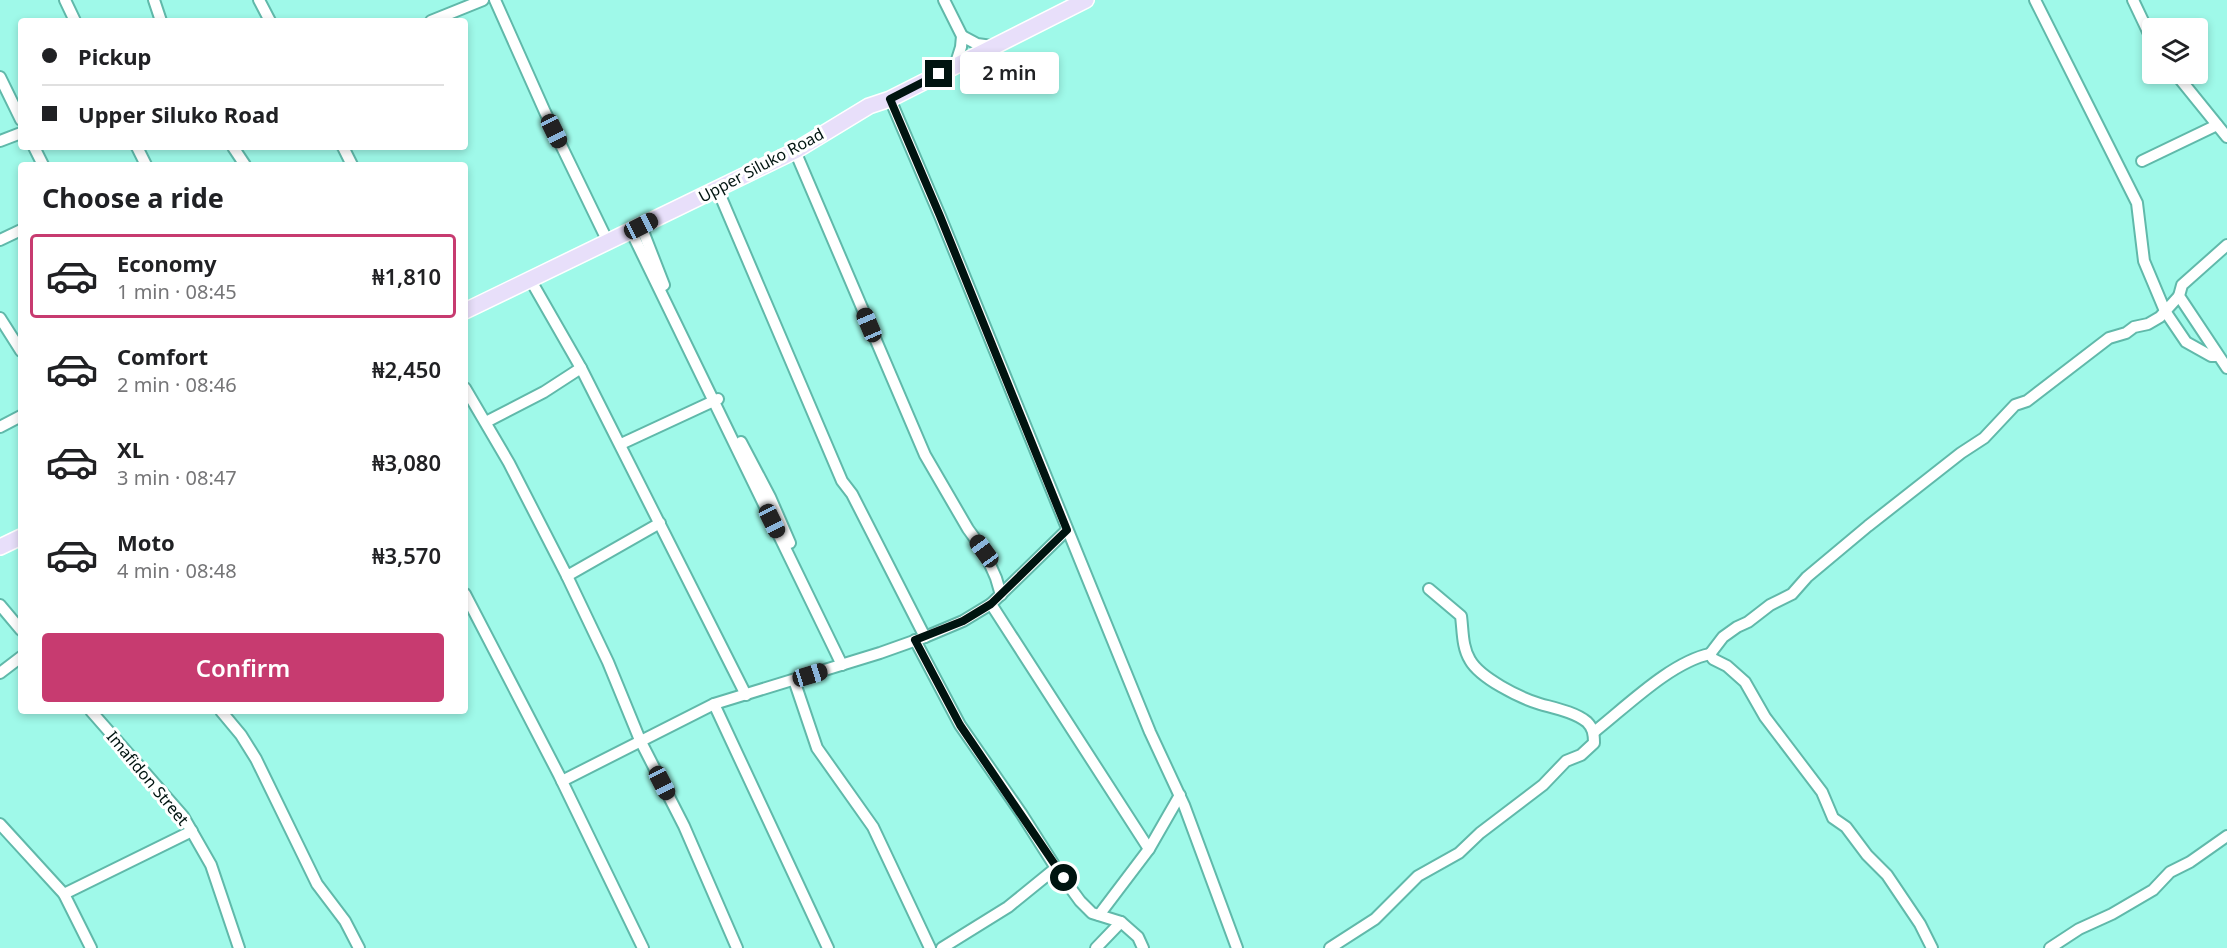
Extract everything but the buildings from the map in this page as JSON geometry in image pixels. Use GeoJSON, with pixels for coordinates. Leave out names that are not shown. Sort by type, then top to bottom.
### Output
{"type":"FeatureCollection","features":[{"type":"Feature","properties":{"kind":"main road","name":"Upper Siluko Road"},"geometry":{"type":"LineString","coordinates":[[468,310],[795,151],[869,106],[890,99],[1086,0]]}},
{"type":"Feature","properties":{"kind":"main road"},"geometry":{"type":"LineString","coordinates":[[0,547],[18,538]]}},
{"type":"Feature","properties":{"kind":"street"},"geometry":{"type":"LineString","coordinates":[[65,0],[74,18]]}},
{"type":"Feature","properties":{"kind":"street"},"geometry":{"type":"LineString","coordinates":[[154,0],[160,18]]}},
{"type":"Feature","properties":{"kind":"street"},"geometry":{"type":"LineString","coordinates":[[259,0],[268,18]]}},
{"type":"Feature","properties":{"kind":"street"},"geometry":{"type":"LineString","coordinates":[[438,18],[483,0]]}},
{"type":"Feature","properties":{"kind":"street"},"geometry":{"type":"LineString","coordinates":[[495,0],[545,112],[608,242]]}},
{"type":"Feature","properties":{"kind":"street"},"geometry":{"type":"LineString","coordinates":[[944,0],[962,36],[962,47],[955,66]]}},
{"type":"Feature","properties":{"kind":"street"},"geometry":{"type":"LineString","coordinates":[[2035,0],[2137,203],[2144,261],[2165,311],[2186,342],[2211,356],[2218,356]]}},
{"type":"Feature","properties":{"kind":"street"},"geometry":{"type":"LineString","coordinates":[[2133,0],[2142,19]]}},
{"type":"Feature","properties":{"kind":"street"},"geometry":{"type":"LineString","coordinates":[[962,36],[976,44],[992,46]]}},
{"type":"Feature","properties":{"kind":"street"},"geometry":{"type":"LineString","coordinates":[[0,77],[18,114]]}},
{"type":"Feature","properties":{"kind":"street"},"geometry":{"type":"LineString","coordinates":[[2184,84],[2227,137]]}},
{"type":"Feature","properties":{"kind":"street"},"geometry":{"type":"LineString","coordinates":[[890,99],[1150,732],[1180,795],[1237,948]]}},
{"type":"Feature","properties":{"kind":"street"},"geometry":{"type":"LineString","coordinates":[[2142,161],[2217,125]]}},
{"type":"Feature","properties":{"kind":"street"},"geometry":{"type":"LineString","coordinates":[[0,141],[18,134]]}},
{"type":"Feature","properties":{"kind":"street"},"geometry":{"type":"LineString","coordinates":[[795,151],[925,455],[968,529],[984,551],[996,578],[1000,595]]}},
{"type":"Feature","properties":{"kind":"street"},"geometry":{"type":"LineString","coordinates":[[717,188],[842,481],[852,494],[879,544],[960,725],[1080,901],[1092,913],[1120,922],[1138,937],[1143,948]]}},
{"type":"Feature","properties":{"kind":"street"},"geometry":{"type":"LineString","coordinates":[[636,229],[842,665]]}},
{"type":"Feature","properties":{"kind":"street"},"geometry":{"type":"LineString","coordinates":[[0,240],[18,231]]}},
{"type":"Feature","properties":{"kind":"street"},"geometry":{"type":"LineString","coordinates":[[1594,732],[1671,670],[1695,657],[1710,654],[1723,637],[1770,605],[1792,594],[1807,577],[1868,526],[1966,449],[1984,438],[2015,405],[2026,401],[2109,338],[2126,333],[2134,327],[2148,324],[2165,311],[2179,296],[2182,285],[2227,245]]}},
{"type":"Feature","properties":{"kind":"street"},"geometry":{"type":"LineString","coordinates":[[530,279],[581,368],[747,695]]}},
{"type":"Feature","properties":{"kind":"street"},"geometry":{"type":"LineString","coordinates":[[2179,296],[2227,368]]}},
{"type":"Feature","properties":{"kind":"street"},"geometry":{"type":"LineString","coordinates":[[0,318],[4,331],[18,347]]}},
{"type":"Feature","properties":{"kind":"street"},"geometry":{"type":"LineString","coordinates":[[486,422],[544,392],[581,368]]}},
{"type":"Feature","properties":{"kind":"street"},"geometry":{"type":"LineString","coordinates":[[468,393],[486,422],[567,576],[608,662],[640,740],[684,826],[737,948]]}},
{"type":"Feature","properties":{"kind":"street"},"geometry":{"type":"LineString","coordinates":[[619,442],[715,398]]}},
{"type":"Feature","properties":{"kind":"street"},"geometry":{"type":"LineString","coordinates":[[715,398],[770,497],[792,547]]}},
{"type":"Feature","properties":{"kind":"street"},"geometry":{"type":"LineString","coordinates":[[0,427],[18,418]]}},
{"type":"Feature","properties":{"kind":"street"},"geometry":{"type":"LineString","coordinates":[[567,576],[660,523]]}},
{"type":"Feature","properties":{"kind":"street"},"geometry":{"type":"LineString","coordinates":[[562,781],[714,704],[842,665],[963,621],[991,604],[1067,530]]}},
{"type":"Feature","properties":{"kind":"street"},"geometry":{"type":"LineString","coordinates":[[1330,948],[1375,919],[1418,876],[1459,853],[1480,833],[1543,785],[1566,761],[1581,755],[1594,743],[1594,732],[1586,721],[1521,698],[1481,673],[1470,661],[1463,643],[1461,616],[1429,589]]}},
{"type":"Feature","properties":{"kind":"street"},"geometry":{"type":"LineString","coordinates":[[468,600],[562,781],[643,948]]}},
{"type":"Feature","properties":{"kind":"street"},"geometry":{"type":"LineString","coordinates":[[991,604],[1149,849]]}},
{"type":"Feature","properties":{"kind":"street"},"geometry":{"type":"LineString","coordinates":[[0,605],[18,626]]}},
{"type":"Feature","properties":{"kind":"street"},"geometry":{"type":"LineString","coordinates":[[1710,654],[1713,659],[1727,666],[1745,682],[1765,717],[1822,792],[1833,818],[1846,828],[1867,855],[1887,875],[1920,924],[1932,948]]}},
{"type":"Feature","properties":{"kind":"street"},"geometry":{"type":"LineString","coordinates":[[0,673],[18,659]]}},
{"type":"Feature","properties":{"kind":"street"},"geometry":{"type":"LineString","coordinates":[[794,680],[817,748],[873,827],[930,948]]}},
{"type":"Feature","properties":{"kind":"street"},"geometry":{"type":"LineString","coordinates":[[714,704],[828,948]]}},
{"type":"Feature","properties":{"kind":"street","name":"Imafidon Street"},"geometry":{"type":"LineString","coordinates":[[94,714],[169,798],[192,831],[211,866],[239,948]]}},
{"type":"Feature","properties":{"kind":"street"},"geometry":{"type":"LineString","coordinates":[[224,714],[256,759],[317,884],[345,921],[359,948]]}},
{"type":"Feature","properties":{"kind":"street"},"geometry":{"type":"LineString","coordinates":[[1099,915],[1149,849],[1180,795]]}},
{"type":"Feature","properties":{"kind":"street"},"geometry":{"type":"LineString","coordinates":[[0,824],[64,894],[91,948]]}},
{"type":"Feature","properties":{"kind":"street"},"geometry":{"type":"LineString","coordinates":[[64,894],[192,831]]}},
{"type":"Feature","properties":{"kind":"street"},"geometry":{"type":"LineString","coordinates":[[2050,948],[2079,929],[2112,914],[2153,890],[2170,872],[2190,862],[2227,836]]}},
{"type":"Feature","properties":{"kind":"street"},"geometry":{"type":"LineString","coordinates":[[942,948],[1008,907],[1056,868]]}},
{"type":"Feature","properties":{"kind":"street"},"geometry":{"type":"LineString","coordinates":[[1096,948],[1120,922]]}},
{"type":"Feature","properties":{"kind":"route"},"geometry":{"type":"LineString","coordinates":[[939,74],[890,99],[940,216],[1067,530],[991,604],[963,621],[915,640],[960,725],[1064,878]]}}]}
